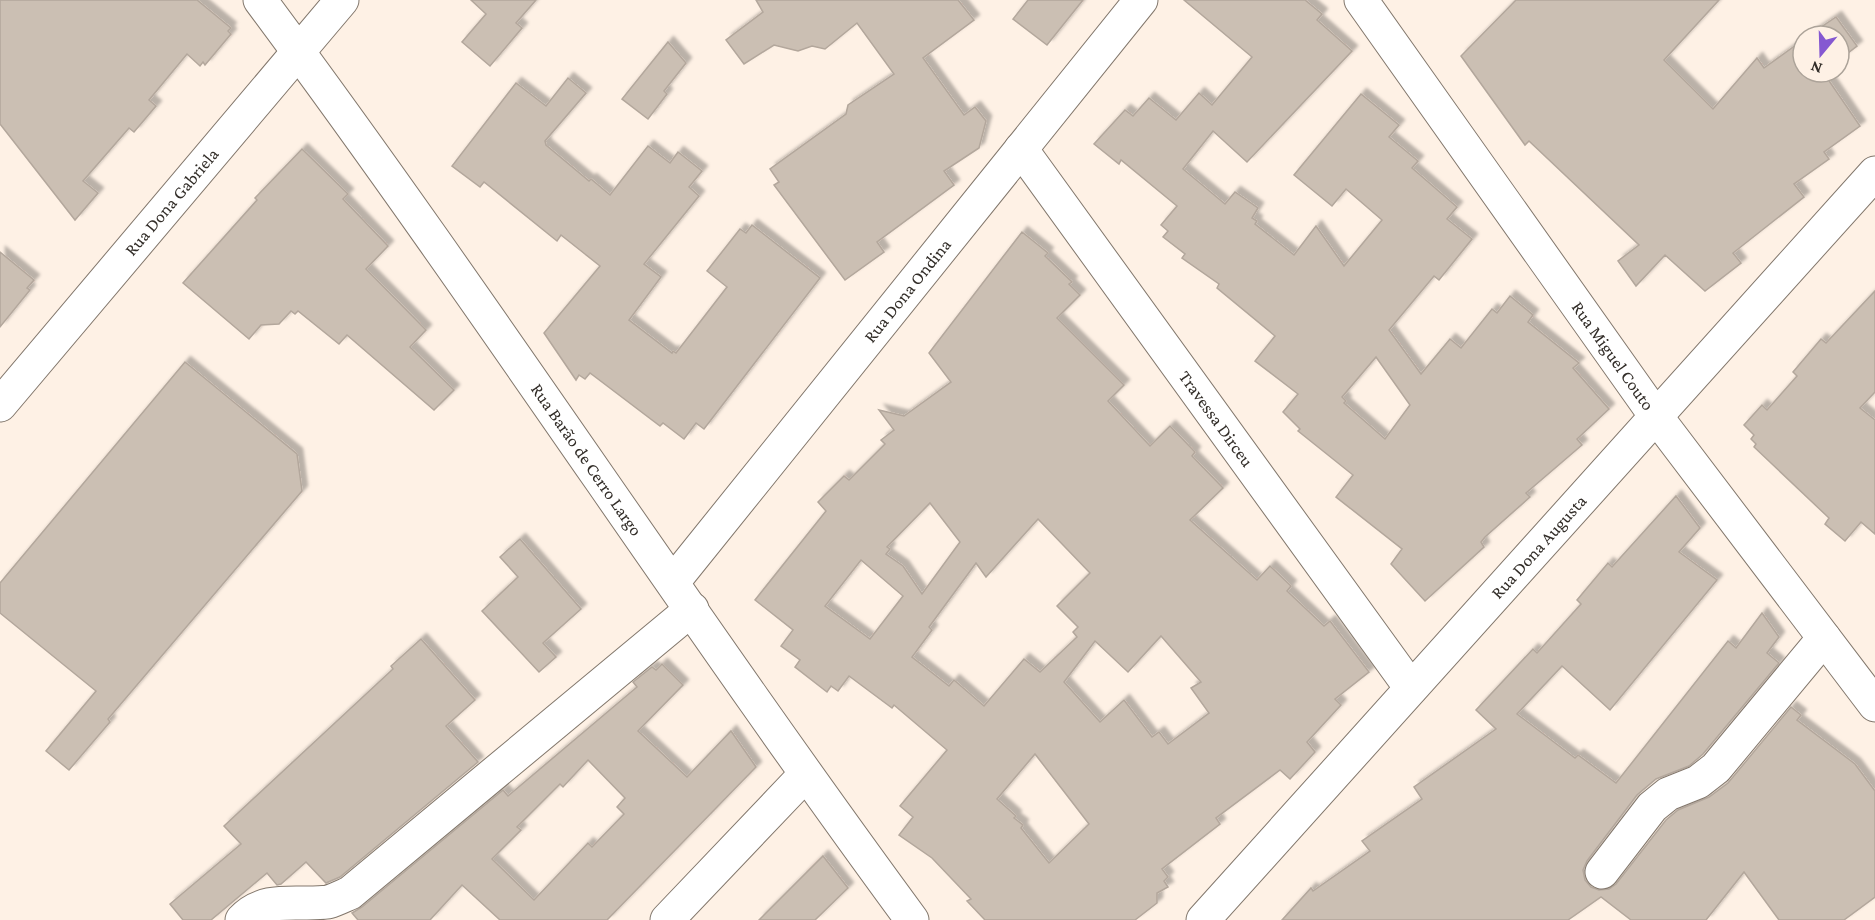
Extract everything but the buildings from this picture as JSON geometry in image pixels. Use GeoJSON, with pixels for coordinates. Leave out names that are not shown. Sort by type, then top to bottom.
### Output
{"type":"FeatureCollection","features":[{"type":"Feature","properties":{"kind":"street","name":"Rua Barão de Cerro Largo"},"geometry":{"type":"LineString","coordinates":[[260,0],[692,609],[805,775],[912,920]]}},
{"type":"Feature","properties":{"kind":"street","name":"Rua Dona Gabriela"},"geometry":{"type":"LineString","coordinates":[[0,405],[342,0]]}},
{"type":"Feature","properties":{"kind":"street","name":"Rua Dona Ondina"},"geometry":{"type":"LineString","coordinates":[[673,582],[1141,0]]}},
{"type":"Feature","properties":{"kind":"street","name":"Rua Miguel Couto"},"geometry":{"type":"LineString","coordinates":[[1361,0],[1655,415],[1875,705]]}},
{"type":"Feature","properties":{"kind":"street","name":"Travessa Dirceu"},"geometry":{"type":"LineString","coordinates":[[1021,149],[1411,688]]}},
{"type":"Feature","properties":{"kind":"street","name":"Rua Dona Augusta"},"geometry":{"type":"LineString","coordinates":[[1203,920],[1875,172]]}},
{"type":"Feature","properties":{"kind":"street"},"geometry":{"type":"LineString","coordinates":[[242,920],[251,911],[278,903],[329,902],[350,893],[692,609]]}},
{"type":"Feature","properties":{"kind":"street"},"geometry":{"type":"LineString","coordinates":[[1602,872],[1652,807],[1668,794],[1698,782],[1716,768],[1824,638]]}},
{"type":"Feature","properties":{"kind":"street"},"geometry":{"type":"LineString","coordinates":[[667,920],[805,775]]}}]}
